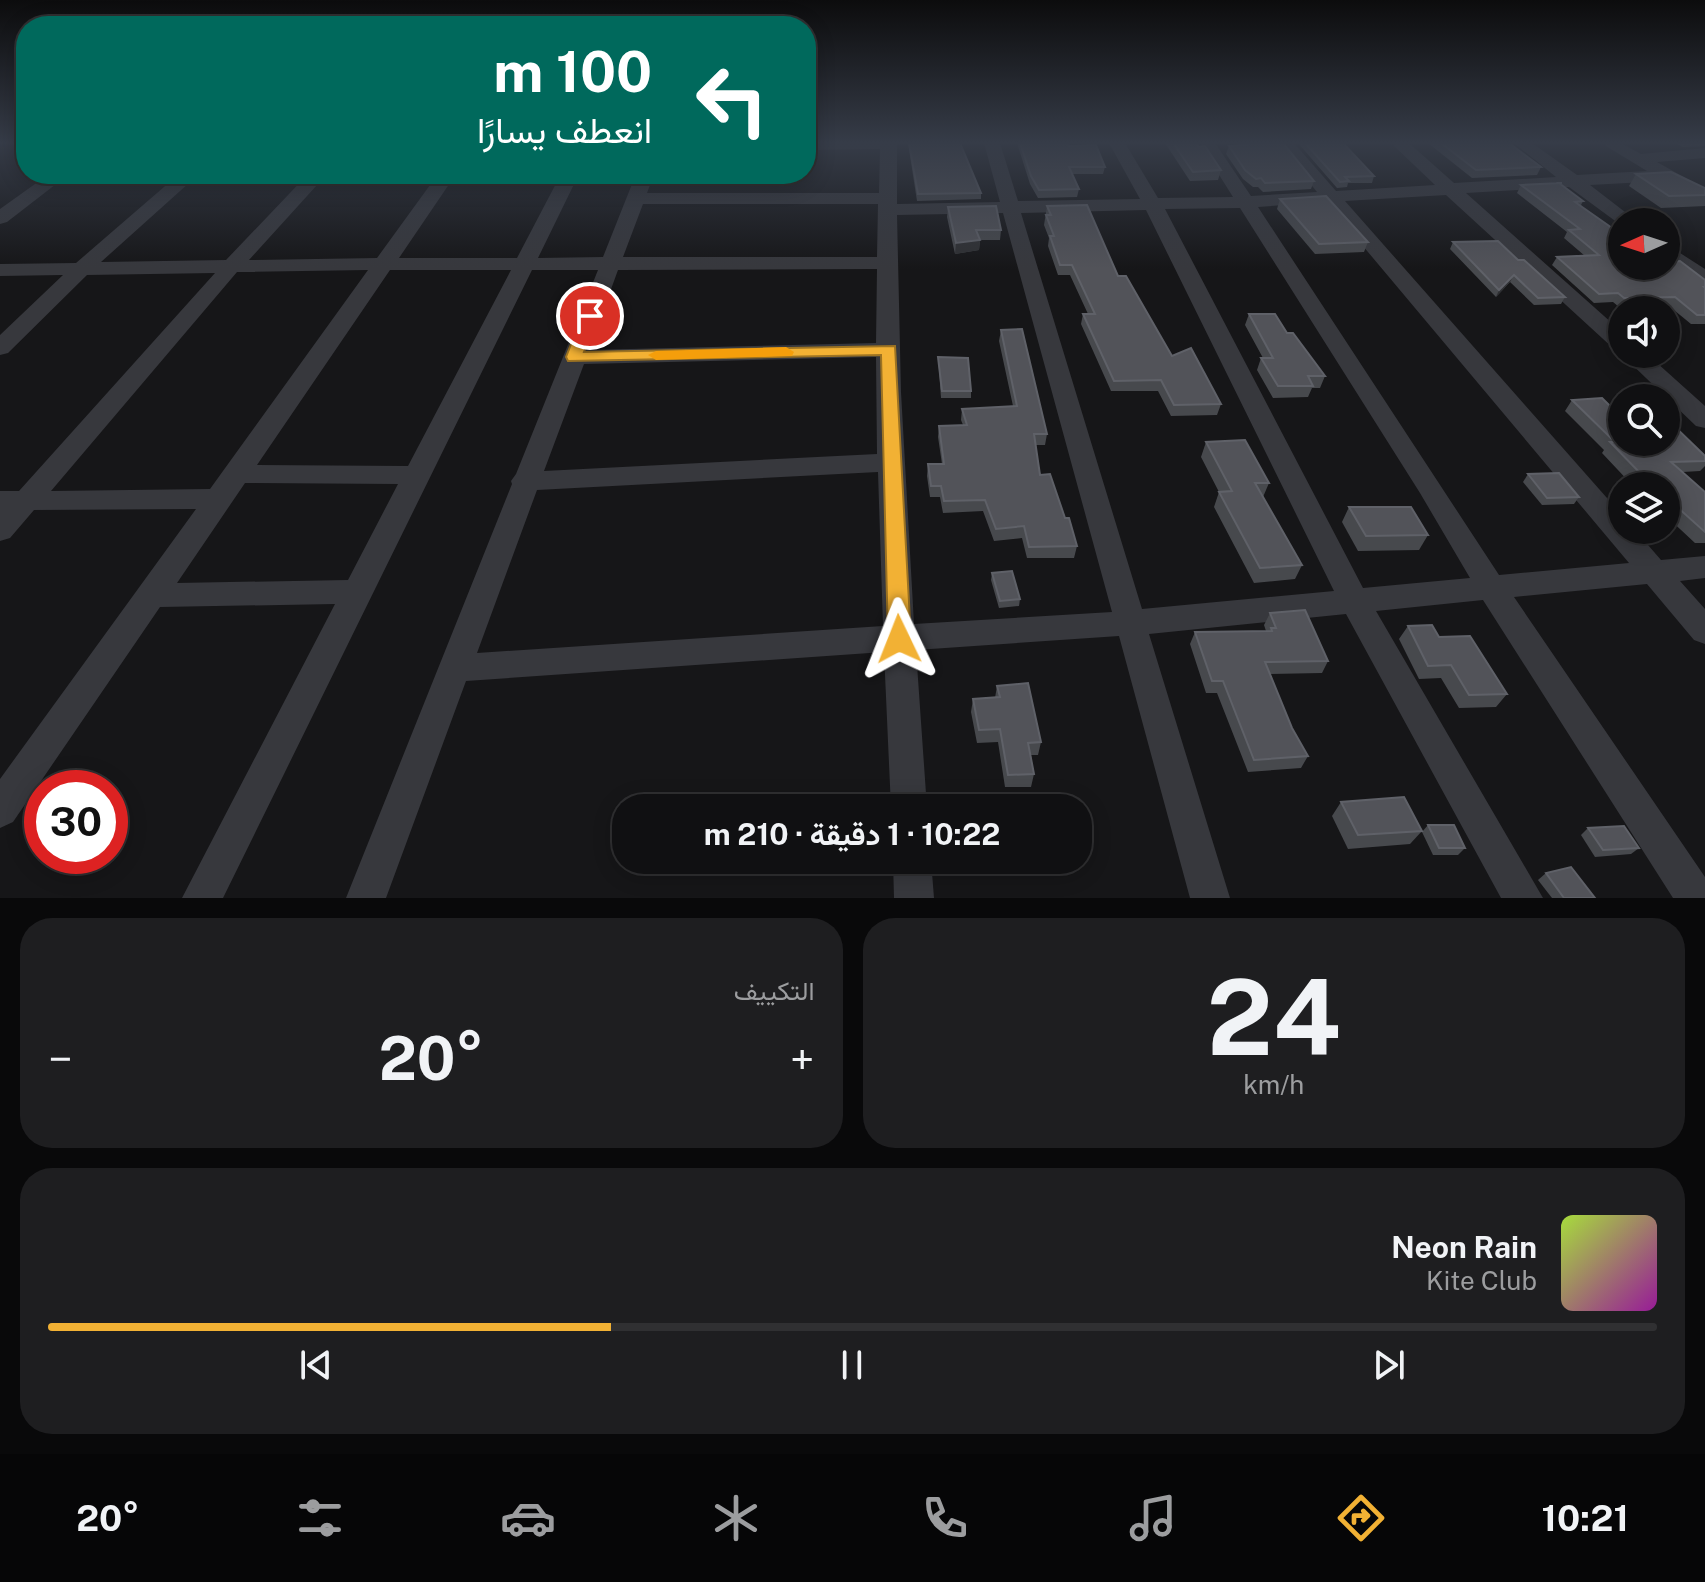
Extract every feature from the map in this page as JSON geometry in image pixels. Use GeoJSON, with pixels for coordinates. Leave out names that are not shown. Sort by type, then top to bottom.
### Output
{"type":"FeatureCollection","features":[{"type":"Feature","properties":{"kind":"street"},"geometry":{"type":"LineString","coordinates":[[0,218],[45,185]]}},
{"type":"Feature","properties":{"kind":"street"},"geometry":{"type":"LineString","coordinates":[[0,348],[80,270],[178,185]]}},
{"type":"Feature","properties":{"kind":"street"},"geometry":{"type":"LineString","coordinates":[[0,531],[13,500],[308,185]]}},
{"type":"Feature","properties":{"kind":"street"},"geometry":{"type":"LineString","coordinates":[[0,810],[439,185]]}},
{"type":"Feature","properties":{"kind":"street"},"geometry":{"type":"LineString","coordinates":[[202,898],[420,475],[564,185]]}},
{"type":"Feature","properties":{"kind":"street"},"geometry":{"type":"LineString","coordinates":[[887,185],[886,263],[899,639],[908,794]]}},
{"type":"Feature","properties":{"kind":"street"},"geometry":{"type":"LineString","coordinates":[[1003,185],[1210,898]]}},
{"type":"Feature","properties":{"kind":"street"},"geometry":{"type":"LineString","coordinates":[[1141,185],[1355,602],[1523,898]]}},
{"type":"Feature","properties":{"kind":"street"},"geometry":{"type":"LineString","coordinates":[[1235,185],[1430,487],[1492,589],[1696,898]]}},
{"type":"Feature","properties":{"kind":"street"},"geometry":{"type":"LineString","coordinates":[[1323,185],[1705,631]]}},
{"type":"Feature","properties":{"kind":"street"},"geometry":{"type":"LineString","coordinates":[[1447,185],[1608,331]]}},
{"type":"Feature","properties":{"kind":"street"},"geometry":{"type":"LineString","coordinates":[[366,898],[640,186],[886,204],[1009,209],[1246,202],[1521,185]]}},
{"type":"Feature","properties":{"kind":"street"},"geometry":{"type":"LineString","coordinates":[[1579,185],[1610,208]]}},
{"type":"Feature","properties":{"kind":"street"},"geometry":{"type":"LineString","coordinates":[[1685,185],[1705,196]]}},
{"type":"Feature","properties":{"kind":"street"},"geometry":{"type":"LineString","coordinates":[[1680,260],[1705,279]]}},
{"type":"Feature","properties":{"kind":"street"},"geometry":{"type":"LineString","coordinates":[[0,270],[385,264],[886,263]]}},
{"type":"Feature","properties":{"kind":"street"},"geometry":{"type":"LineString","coordinates":[[574,357],[889,350]]}},
{"type":"Feature","properties":{"kind":"street"},"geometry":{"type":"LineString","coordinates":[[1648,368],[1705,420]]}},
{"type":"Feature","properties":{"kind":"street"},"geometry":{"type":"LineString","coordinates":[[524,481],[893,462]]}},
{"type":"Feature","properties":{"kind":"street"},"geometry":{"type":"LineString","coordinates":[[237,474],[420,475]]}},
{"type":"Feature","properties":{"kind":"street"},"geometry":{"type":"LineString","coordinates":[[13,500],[219,499]]}},
{"type":"Feature","properties":{"kind":"street"},"geometry":{"type":"LineString","coordinates":[[454,668],[1129,623],[1705,567]]}},
{"type":"Feature","properties":{"kind":"street"},"geometry":{"type":"LineString","coordinates":[[153,595],[360,592]]}},
{"type":"Feature","properties":{"kind":"street"},"geometry":{"type":"LineString","coordinates":[[913,874],[914,898]]}},
{"type":"Feature","properties":{"kind":"building"},"geometry":{"type":"Polygon","coordinates":[[[916,185],[978,185],[981,193],[918,194],[916,185]]]}},
{"type":"Feature","properties":{"kind":"building"},"geometry":{"type":"Polygon","coordinates":[[[1036,185],[1077,185],[1079,189],[1039,190],[1036,185]]]}},
{"type":"Feature","properties":{"kind":"building"},"geometry":{"type":"Polygon","coordinates":[[[1521,185],[1562,185],[1583,201],[1575,202],[1608,225],[1608,280],[1680,280],[1680,261],[1705,280],[1705,315],[1697,315],[1680,301],[1680,296],[1599,294],[1557,257],[1599,255],[1569,230],[1580,229],[1521,185]]]}},
{"type":"Feature","properties":{"kind":"building"},"geometry":{"type":"Polygon","coordinates":[[[1652,185],[1698,185],[1705,188],[1705,195],[1669,196],[1652,185]]]}},
{"type":"Feature","properties":{"kind":"building"},"geometry":{"type":"Polygon","coordinates":[[[1326,196],[1368,242],[1319,244],[1280,199],[1326,196]]]}},
{"type":"Feature","properties":{"kind":"building"},"geometry":{"type":"Polygon","coordinates":[[[1087,205],[1118,276],[1126,276],[1172,356],[1191,348],[1221,404],[1174,405],[1161,380],[1114,381],[1083,314],[1095,314],[1072,265],[1060,265],[1046,215],[1051,215],[1047,206],[1087,205]]]}},
{"type":"Feature","properties":{"kind":"building"},"geometry":{"type":"Polygon","coordinates":[[[996,206],[1001,230],[976,230],[980,240],[956,243],[948,207],[996,206]]]}},
{"type":"Feature","properties":{"kind":"building"},"geometry":{"type":"Polygon","coordinates":[[[1498,241],[1565,297],[1538,298],[1514,275],[1499,290],[1453,242],[1498,241]]]}},
{"type":"Feature","properties":{"kind":"building"},"geometry":{"type":"Polygon","coordinates":[[[1249,314],[1275,314],[1287,333],[1293,333],[1325,376],[1308,376],[1313,386],[1278,386],[1261,358],[1273,358],[1249,314]]]}},
{"type":"Feature","properties":{"kind":"building"},"geometry":{"type":"Polygon","coordinates":[[[1022,329],[1047,434],[1034,434],[1040,475],[1050,474],[1077,546],[1029,547],[1024,526],[996,529],[985,500],[944,501],[941,486],[931,486],[928,464],[944,464],[939,426],[967,425],[962,409],[1017,406],[1001,330],[1022,329]]]}},
{"type":"Feature","properties":{"kind":"building"},"geometry":{"type":"Polygon","coordinates":[[[938,357],[968,358],[971,391],[942,391],[938,357]]]}},
{"type":"Feature","properties":{"kind":"building"},"geometry":{"type":"Polygon","coordinates":[[[1602,398],[1608,404],[1608,435],[1572,400],[1602,398]]]}},
{"type":"Feature","properties":{"kind":"building"},"geometry":{"type":"Polygon","coordinates":[[[1680,432],[1705,456],[1705,461],[1671,462],[1705,492],[1705,532],[1680,510],[1680,472],[1639,472],[1624,456],[1680,456],[1680,432]]]}},
{"type":"Feature","properties":{"kind":"building"},"geometry":{"type":"Polygon","coordinates":[[[1245,440],[1269,483],[1255,483],[1302,565],[1260,568],[1219,492],[1232,491],[1206,442],[1245,440]]]}},
{"type":"Feature","properties":{"kind":"building"},"geometry":{"type":"Polygon","coordinates":[[[1559,473],[1579,497],[1547,498],[1528,474],[1559,473]]]}},
{"type":"Feature","properties":{"kind":"building"},"geometry":{"type":"Polygon","coordinates":[[[1349,507],[1411,507],[1428,535],[1366,536],[1349,507]]]}},
{"type":"Feature","properties":{"kind":"building"},"geometry":{"type":"Polygon","coordinates":[[[1012,571],[1020,599],[1000,601],[992,573],[1012,571]]]}},
{"type":"Feature","properties":{"kind":"building"},"geometry":{"type":"Polygon","coordinates":[[[1305,610],[1328,661],[1265,662],[1292,728],[1308,756],[1254,760],[1223,681],[1212,681],[1195,632],[1272,631],[1271,628],[1276,628],[1270,613],[1305,610]]]}},
{"type":"Feature","properties":{"kind":"building"},"geometry":{"type":"Polygon","coordinates":[[[1432,625],[1439,637],[1470,636],[1507,694],[1469,695],[1451,665],[1428,666],[1408,626],[1432,625]]]}},
{"type":"Feature","properties":{"kind":"building"},"geometry":{"type":"Polygon","coordinates":[[[1028,683],[1041,742],[1028,743],[1034,774],[1008,775],[1000,729],[979,730],[973,699],[1000,697],[997,686],[1028,683]]]}},
{"type":"Feature","properties":{"kind":"building"},"geometry":{"type":"Polygon","coordinates":[[[1404,797],[1422,831],[1358,835],[1341,802],[1404,797]]]}},
{"type":"Feature","properties":{"kind":"building"},"geometry":{"type":"Polygon","coordinates":[[[1428,825],[1454,825],[1465,848],[1439,848],[1428,825]]]}},
{"type":"Feature","properties":{"kind":"building"},"geometry":{"type":"Polygon","coordinates":[[[1624,826],[1639,848],[1603,850],[1588,828],[1624,826]]]}},
{"type":"Feature","properties":{"kind":"building"},"geometry":{"type":"Polygon","coordinates":[[[1571,867],[1595,898],[1564,898],[1546,873],[1571,867]]]}},
{"type":"Feature","properties":{"kind":"slow traffic"},"geometry":{"type":"LineString","coordinates":[[656,355],[786,352]]}},
{"type":"Feature","properties":{"kind":"route"},"geometry":{"type":"LineString","coordinates":[[590,316],[574,357],[889,350],[899,639]]}}]}
